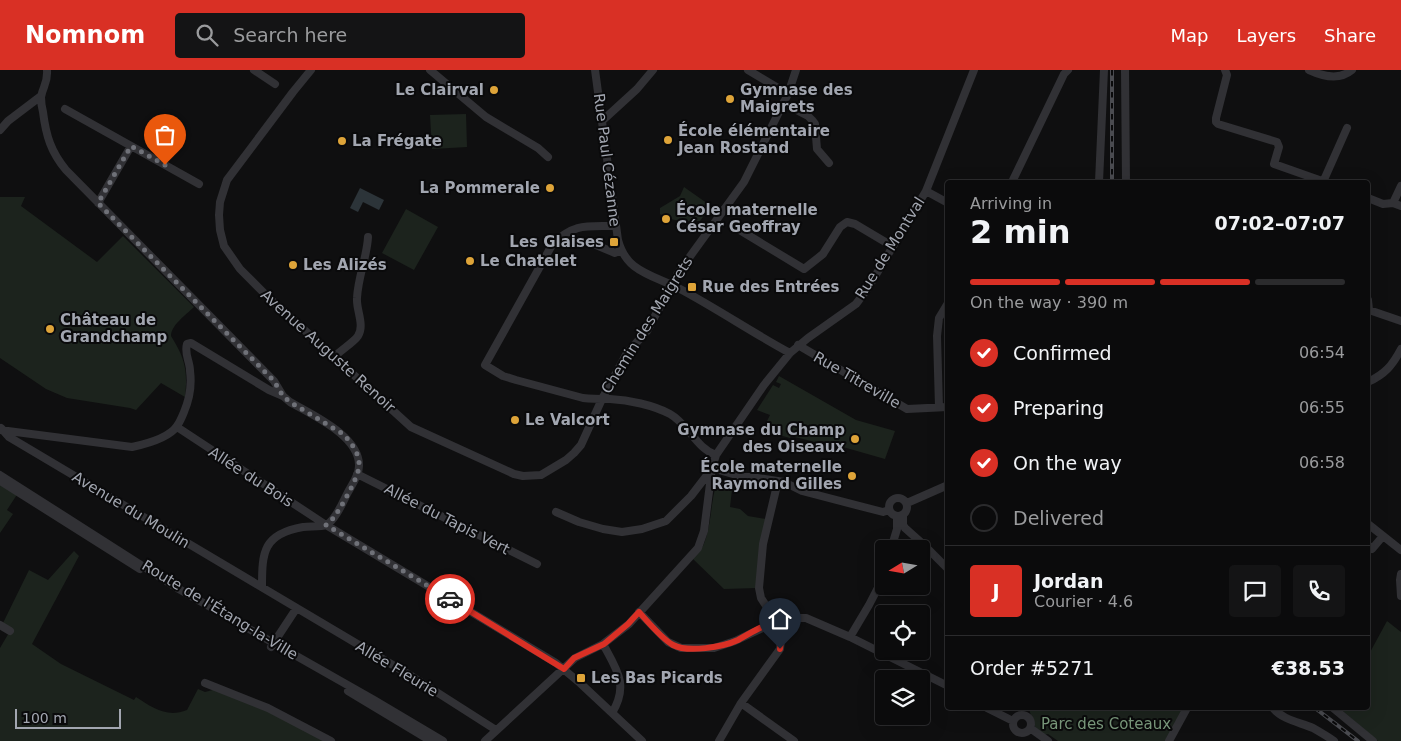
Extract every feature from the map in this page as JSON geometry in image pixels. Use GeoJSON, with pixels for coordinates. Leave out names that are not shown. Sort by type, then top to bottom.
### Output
{"type":"FeatureCollection","features":[{"type":"Feature","properties":{"kind":"street"},"geometry":{"type":"LineString","coordinates":[[47,70],[42,106],[46,134],[56,158],[274,381],[283,396]]}},
{"type":"Feature","properties":{"kind":"street"},"geometry":{"type":"LineString","coordinates":[[254,70],[275,84]]}},
{"type":"Feature","properties":{"kind":"street","name":"Avenue Auguste Renoir"},"geometry":{"type":"LineString","coordinates":[[311,70],[227,180],[220,202],[219,223],[224,246],[234,263],[267,296],[411,427],[514,474],[523,476],[541,474],[566,460],[581,445],[602,399]]}},
{"type":"Feature","properties":{"kind":"street"},"geometry":{"type":"LineString","coordinates":[[430,70],[486,117],[538,148],[548,157]]}},
{"type":"Feature","properties":{"kind":"street","name":"Rue Paul Cézanne"},"geometry":{"type":"LineString","coordinates":[[595,70],[615,226],[620,250]]}},
{"type":"Feature","properties":{"kind":"street"},"geometry":{"type":"LineString","coordinates":[[602,121],[637,89],[653,70]]}},
{"type":"Feature","properties":{"kind":"street"},"geometry":{"type":"LineString","coordinates":[[748,70],[788,94]]}},
{"type":"Feature","properties":{"kind":"street","name":"Chemin des Maigrets"},"geometry":{"type":"LineString","coordinates":[[602,399],[627,353],[647,330],[671,285],[706,233],[744,182],[788,94],[796,70]]}},
{"type":"Feature","properties":{"kind":"street","name":"Rue de Montval"},"geometry":{"type":"LineString","coordinates":[[712,468],[716,455],[764,385],[790,352],[856,304],[868,288],[926,191],[974,70]]}},
{"type":"Feature","properties":{"kind":"street"},"geometry":{"type":"LineString","coordinates":[[1013,180],[1064,74],[1068,70]]}},
{"type":"Feature","properties":{"kind":"street"},"geometry":{"type":"LineString","coordinates":[[1099,180],[1104,70]]}},
{"type":"Feature","properties":{"kind":"street"},"geometry":{"type":"LineString","coordinates":[[1124,70],[1126,180]]}},
{"type":"Feature","properties":{"kind":"street"},"geometry":{"type":"LineString","coordinates":[[1225,70],[1227,75],[1216,122],[1277,142],[1279,146],[1274,164],[1318,180]]}},
{"type":"Feature","properties":{"kind":"street"},"geometry":{"type":"LineString","coordinates":[[1309,70],[1334,77],[1349,73],[1352,70]]}},
{"type":"Feature","properties":{"kind":"street"},"geometry":{"type":"LineString","coordinates":[[0,130],[42,96]]}},
{"type":"Feature","properties":{"kind":"street"},"geometry":{"type":"LineString","coordinates":[[784,102],[812,120],[815,124],[817,149],[830,163]]}},
{"type":"Feature","properties":{"kind":"street"},"geometry":{"type":"LineString","coordinates":[[65,109],[199,184]]}},
{"type":"Feature","properties":{"kind":"street"},"geometry":{"type":"LineString","coordinates":[[1325,180],[1347,128]]}},
{"type":"Feature","properties":{"kind":"street"},"geometry":{"type":"LineString","coordinates":[[98,203],[131,146]]}},
{"type":"Feature","properties":{"kind":"street"},"geometry":{"type":"LineString","coordinates":[[1370,199],[1383,204],[1397,205],[1401,186]]}},
{"type":"Feature","properties":{"kind":"street"},"geometry":{"type":"LineString","coordinates":[[926,191],[945,201]]}},
{"type":"Feature","properties":{"kind":"street"},"geometry":{"type":"LineString","coordinates":[[733,226],[804,269],[823,254],[840,227],[847,222],[855,224],[892,246]]}},
{"type":"Feature","properties":{"kind":"street"},"geometry":{"type":"LineString","coordinates":[[615,226],[584,226],[571,229],[552,245],[485,365],[503,376],[583,398],[612,399],[644,405],[670,414],[680,421],[700,444],[716,455]]}},
{"type":"Feature","properties":{"kind":"street"},"geometry":{"type":"LineString","coordinates":[[334,357],[355,340],[360,331],[357,296],[368,237]]}},
{"type":"Feature","properties":{"kind":"street"},"geometry":{"type":"LineString","coordinates":[[596,245],[615,253],[620,250],[638,269],[681,289],[790,352]]}},
{"type":"Feature","properties":{"kind":"street"},"geometry":{"type":"LineString","coordinates":[[939,407],[937,336],[940,318],[945,309]]}},
{"type":"Feature","properties":{"kind":"street"},"geometry":{"type":"LineString","coordinates":[[1370,310],[1401,321]]}},
{"type":"Feature","properties":{"kind":"street"},"geometry":{"type":"LineString","coordinates":[[1,429],[132,447],[151,443],[177,427],[189,401],[192,385],[190,367],[185,350],[187,344],[192,343],[269,390],[283,396],[343,434],[349,440],[357,456],[359,466],[344,502],[326,525],[298,528],[276,536],[269,542],[265,551],[262,587]]}},
{"type":"Feature","properties":{"kind":"street","name":"Rue Titreville"},"geometry":{"type":"LineString","coordinates":[[798,345],[907,409],[945,406]]}},
{"type":"Feature","properties":{"kind":"street"},"geometry":{"type":"LineString","coordinates":[[1370,381],[1381,376],[1401,349]]}},
{"type":"Feature","properties":{"kind":"street","name":"Allée du Bois"},"geometry":{"type":"LineString","coordinates":[[177,427],[326,525],[564,669],[642,741]]}},
{"type":"Feature","properties":{"kind":"street","name":"Avenue du Moulin"},"geometry":{"type":"LineString","coordinates":[[1,429],[9,437],[296,609]]}},
{"type":"Feature","properties":{"kind":"street"},"geometry":{"type":"LineString","coordinates":[[712,468],[743,477],[784,482],[802,491],[883,512],[889,510]]}},
{"type":"Feature","properties":{"kind":"street"},"geometry":{"type":"LineString","coordinates":[[556,512],[579,522],[603,529],[622,532],[642,529],[666,521],[691,496],[712,468]]}},
{"type":"Feature","properties":{"kind":"street"},"geometry":{"type":"LineString","coordinates":[[486,741],[574,658],[604,644],[628,624],[698,548],[704,531],[712,468]]}},
{"type":"Feature","properties":{"kind":"street","name":"Allée du Tapis Vert"},"geometry":{"type":"LineString","coordinates":[[357,474],[537,564]]}},
{"type":"Feature","properties":{"kind":"street","name":"Route de l'Étang-la-Ville"},"geometry":{"type":"LineString","coordinates":[[0,475],[272,645]]}},
{"type":"Feature","properties":{"kind":"street","name":"Route de l'Étang-la-Ville"},"geometry":{"type":"LineString","coordinates":[[0,481],[117,556],[421,731],[443,741]]}},
{"type":"Feature","properties":{"kind":"street"},"geometry":{"type":"LineString","coordinates":[[778,481],[763,544],[759,588],[761,598],[770,612],[774,618],[781,622]]}},
{"type":"Feature","properties":{"kind":"street"},"geometry":{"type":"LineString","coordinates":[[907,504],[945,486]]}},
{"type":"Feature","properties":{"kind":"street"},"geometry":{"type":"LineString","coordinates":[[900,516],[892,514],[889,510],[889,504],[896,498],[903,500],[907,504]]}},
{"type":"Feature","properties":{"kind":"street"},"geometry":{"type":"LineString","coordinates":[[894,540],[900,516],[906,511],[907,504]]}},
{"type":"Feature","properties":{"kind":"street"},"geometry":{"type":"LineString","coordinates":[[900,516],[905,528],[945,566]]}},
{"type":"Feature","properties":{"kind":"street"},"geometry":{"type":"LineString","coordinates":[[1370,526],[1401,550]]}},
{"type":"Feature","properties":{"kind":"street"},"geometry":{"type":"LineString","coordinates":[[1370,547],[1372,549],[1383,536]]}},
{"type":"Feature","properties":{"kind":"street"},"geometry":{"type":"LineString","coordinates":[[1401,574],[1401,596]]}},
{"type":"Feature","properties":{"kind":"street"},"geometry":{"type":"LineString","coordinates":[[850,637],[875,595]]}},
{"type":"Feature","properties":{"kind":"street"},"geometry":{"type":"LineString","coordinates":[[272,645],[296,609]]}},
{"type":"Feature","properties":{"kind":"street","name":"Allée Fleurie"},"geometry":{"type":"LineString","coordinates":[[296,609],[413,677],[496,730]]}},
{"type":"Feature","properties":{"kind":"street"},"geometry":{"type":"LineString","coordinates":[[639,612],[668,642],[681,648],[714,648],[735,641],[773,623],[794,618],[806,618],[850,637],[945,684]]}},
{"type":"Feature","properties":{"kind":"street"},"geometry":{"type":"LineString","coordinates":[[719,741],[741,703],[780,649],[781,622]]}},
{"type":"Feature","properties":{"kind":"street"},"geometry":{"type":"LineString","coordinates":[[0,625],[10,631]]}},
{"type":"Feature","properties":{"kind":"street"},"geometry":{"type":"LineString","coordinates":[[604,644],[622,682],[619,702],[612,713]]}},
{"type":"Feature","properties":{"kind":"street"},"geometry":{"type":"LineString","coordinates":[[205,683],[268,708],[331,741]]}},
{"type":"Feature","properties":{"kind":"street"},"geometry":{"type":"LineString","coordinates":[[741,703],[794,741]]}},
{"type":"Feature","properties":{"kind":"street"},"geometry":{"type":"LineString","coordinates":[[991,710],[1013,721]]}},
{"type":"Feature","properties":{"kind":"street"},"geometry":{"type":"LineString","coordinates":[[1169,741],[1187,710]]}},
{"type":"Feature","properties":{"kind":"street"},"geometry":{"type":"LineString","coordinates":[[1275,710],[1280,715],[1324,734],[1334,741]]}},
{"type":"Feature","properties":{"kind":"street"},"geometry":{"type":"LineString","coordinates":[[1336,710],[1373,741]]}},
{"type":"Feature","properties":{"kind":"street"},"geometry":{"type":"LineString","coordinates":[[1024,711],[1031,720],[1030,728],[1020,737],[1014,730],[1013,721],[1024,711]]}},
{"type":"Feature","properties":{"kind":"street"},"geometry":{"type":"LineString","coordinates":[[1030,728],[1048,741]]}},
{"type":"Feature","properties":{"kind":"street","name":"Route de l'Étang-la-Ville"},"geometry":{"type":"LineString","coordinates":[[421,731],[431,741]]}},
{"type":"Feature","properties":{"kind":"green space"},"geometry":{"type":"Polygon","coordinates":[[[466,114],[467,147],[432,149],[430,115],[466,114]]]}},
{"type":"Feature","properties":{"kind":"green space"},"geometry":{"type":"Polygon","coordinates":[[[684,187],[711,206],[700,221],[674,220],[660,214],[660,208],[680,196],[684,187]]]}},
{"type":"Feature","properties":{"kind":"green space"},"geometry":{"type":"Polygon","coordinates":[[[0,197],[25,197],[21,206],[97,262],[123,236],[194,307],[176,324],[171,336],[180,351],[186,372],[185,397],[161,383],[136,410],[67,398],[46,389],[0,358],[0,197]]]}},
{"type":"Feature","properties":{"kind":"green space"},"geometry":{"type":"Polygon","coordinates":[[[406,209],[438,227],[414,270],[382,253],[406,209]]]}},
{"type":"Feature","properties":{"kind":"green space"},"geometry":{"type":"Polygon","coordinates":[[[779,376],[856,420],[895,431],[885,459],[822,441],[815,442],[791,436],[790,438],[768,432],[764,427],[770,415],[757,410],[773,385],[779,388],[781,384],[776,382],[779,376]]]}},
{"type":"Feature","properties":{"kind":"green space"},"geometry":{"type":"Polygon","coordinates":[[[721,480],[733,481],[730,507],[740,509],[748,516],[766,519],[757,588],[724,589],[693,559],[702,548],[706,538],[717,482],[721,480]]]}},
{"type":"Feature","properties":{"kind":"green space"},"geometry":{"type":"Polygon","coordinates":[[[0,481],[18,493],[7,510],[13,514],[0,533],[0,481]]]}},
{"type":"Feature","properties":{"kind":"green space"},"geometry":{"type":"Polygon","coordinates":[[[74,551],[79,556],[32,644],[61,664],[134,700],[136,697],[160,711],[173,713],[187,710],[198,689],[205,692],[216,689],[269,710],[324,741],[0,741],[0,648],[10,631],[3,623],[29,570],[48,580],[74,551]]]}},
{"type":"Feature","properties":{"kind":"green space"},"geometry":{"type":"Polygon","coordinates":[[[1387,621],[1401,632],[1401,741],[1378,741],[1341,710],[1370,710],[1370,652],[1387,621]]]}},
{"type":"Feature","properties":{"kind":"green space","name":"Parc des Coteaux"},"geometry":{"type":"Polygon","coordinates":[[[1030,710],[1183,710],[1165,741],[1058,741],[1048,734],[1044,735],[1035,727],[1030,710]]]}},
{"type":"Feature","properties":{"kind":"shaded area"},"geometry":{"type":"Polygon","coordinates":[[[360,188],[384,200],[379,210],[363,202],[358,212],[350,208],[360,188]]]}},
{"type":"Feature","properties":{"kind":"railway"},"geometry":{"type":"LineString","coordinates":[[1112,70],[1112,180]]}},
{"type":"Feature","properties":{"kind":"railway"},"geometry":{"type":"LineString","coordinates":[[1318,710],[1358,741]]}},
{"type":"Feature","properties":{"kind":"way so far"},"geometry":{"type":"LineString","coordinates":[[165,165],[131,146],[98,203],[274,381],[283,396],[343,434],[349,440],[357,456],[359,466],[357,474],[344,502],[326,525],[450,599]]}},
{"type":"Feature","properties":{"kind":"place","name":"Le Clairval"},"geometry":{"type":"Point","coordinates":[494,90]}},
{"type":"Feature","properties":{"kind":"place","name":"Gymnase des Maigrets"},"geometry":{"type":"Point","coordinates":[730,99]}},
{"type":"Feature","properties":{"kind":"place","name":"École élémentaire Jean Rostand"},"geometry":{"type":"Point","coordinates":[668,140]}},
{"type":"Feature","properties":{"kind":"place","name":"La Frégate"},"geometry":{"type":"Point","coordinates":[342,141]}},
{"type":"Feature","properties":{"kind":"place","name":"La Pommerale"},"geometry":{"type":"Point","coordinates":[550,188]}},
{"type":"Feature","properties":{"kind":"place","name":"École maternelle César Geoffray"},"geometry":{"type":"Point","coordinates":[666,219]}},
{"type":"Feature","properties":{"kind":"place","name":"Les Glaises"},"geometry":{"type":"Point","coordinates":[614,242]}},
{"type":"Feature","properties":{"kind":"place","name":"Le Chatelet"},"geometry":{"type":"Point","coordinates":[470,261]}},
{"type":"Feature","properties":{"kind":"place","name":"Les Alizés"},"geometry":{"type":"Point","coordinates":[293,265]}},
{"type":"Feature","properties":{"kind":"place","name":"Rue des Entrées"},"geometry":{"type":"Point","coordinates":[692,287]}},
{"type":"Feature","properties":{"kind":"place","name":"Château de Grandchamp"},"geometry":{"type":"Point","coordinates":[50,329]}},
{"type":"Feature","properties":{"kind":"place","name":"Le Valcort"},"geometry":{"type":"Point","coordinates":[515,420]}},
{"type":"Feature","properties":{"kind":"place","name":"Gymnase du Champ des Oiseaux"},"geometry":{"type":"Point","coordinates":[855,439]}},
{"type":"Feature","properties":{"kind":"place","name":"École maternelle Raymond Gilles"},"geometry":{"type":"Point","coordinates":[852,476]}},
{"type":"Feature","properties":{"kind":"place","name":"Les Bas Picards"},"geometry":{"type":"Point","coordinates":[581,678]}},
{"type":"Feature","properties":{"kind":"route"},"geometry":{"type":"LineString","coordinates":[[450,599],[564,669],[574,658],[604,644],[639,612],[668,642],[681,648],[714,648],[735,641],[773,623],[781,622],[780,649]]}}]}
